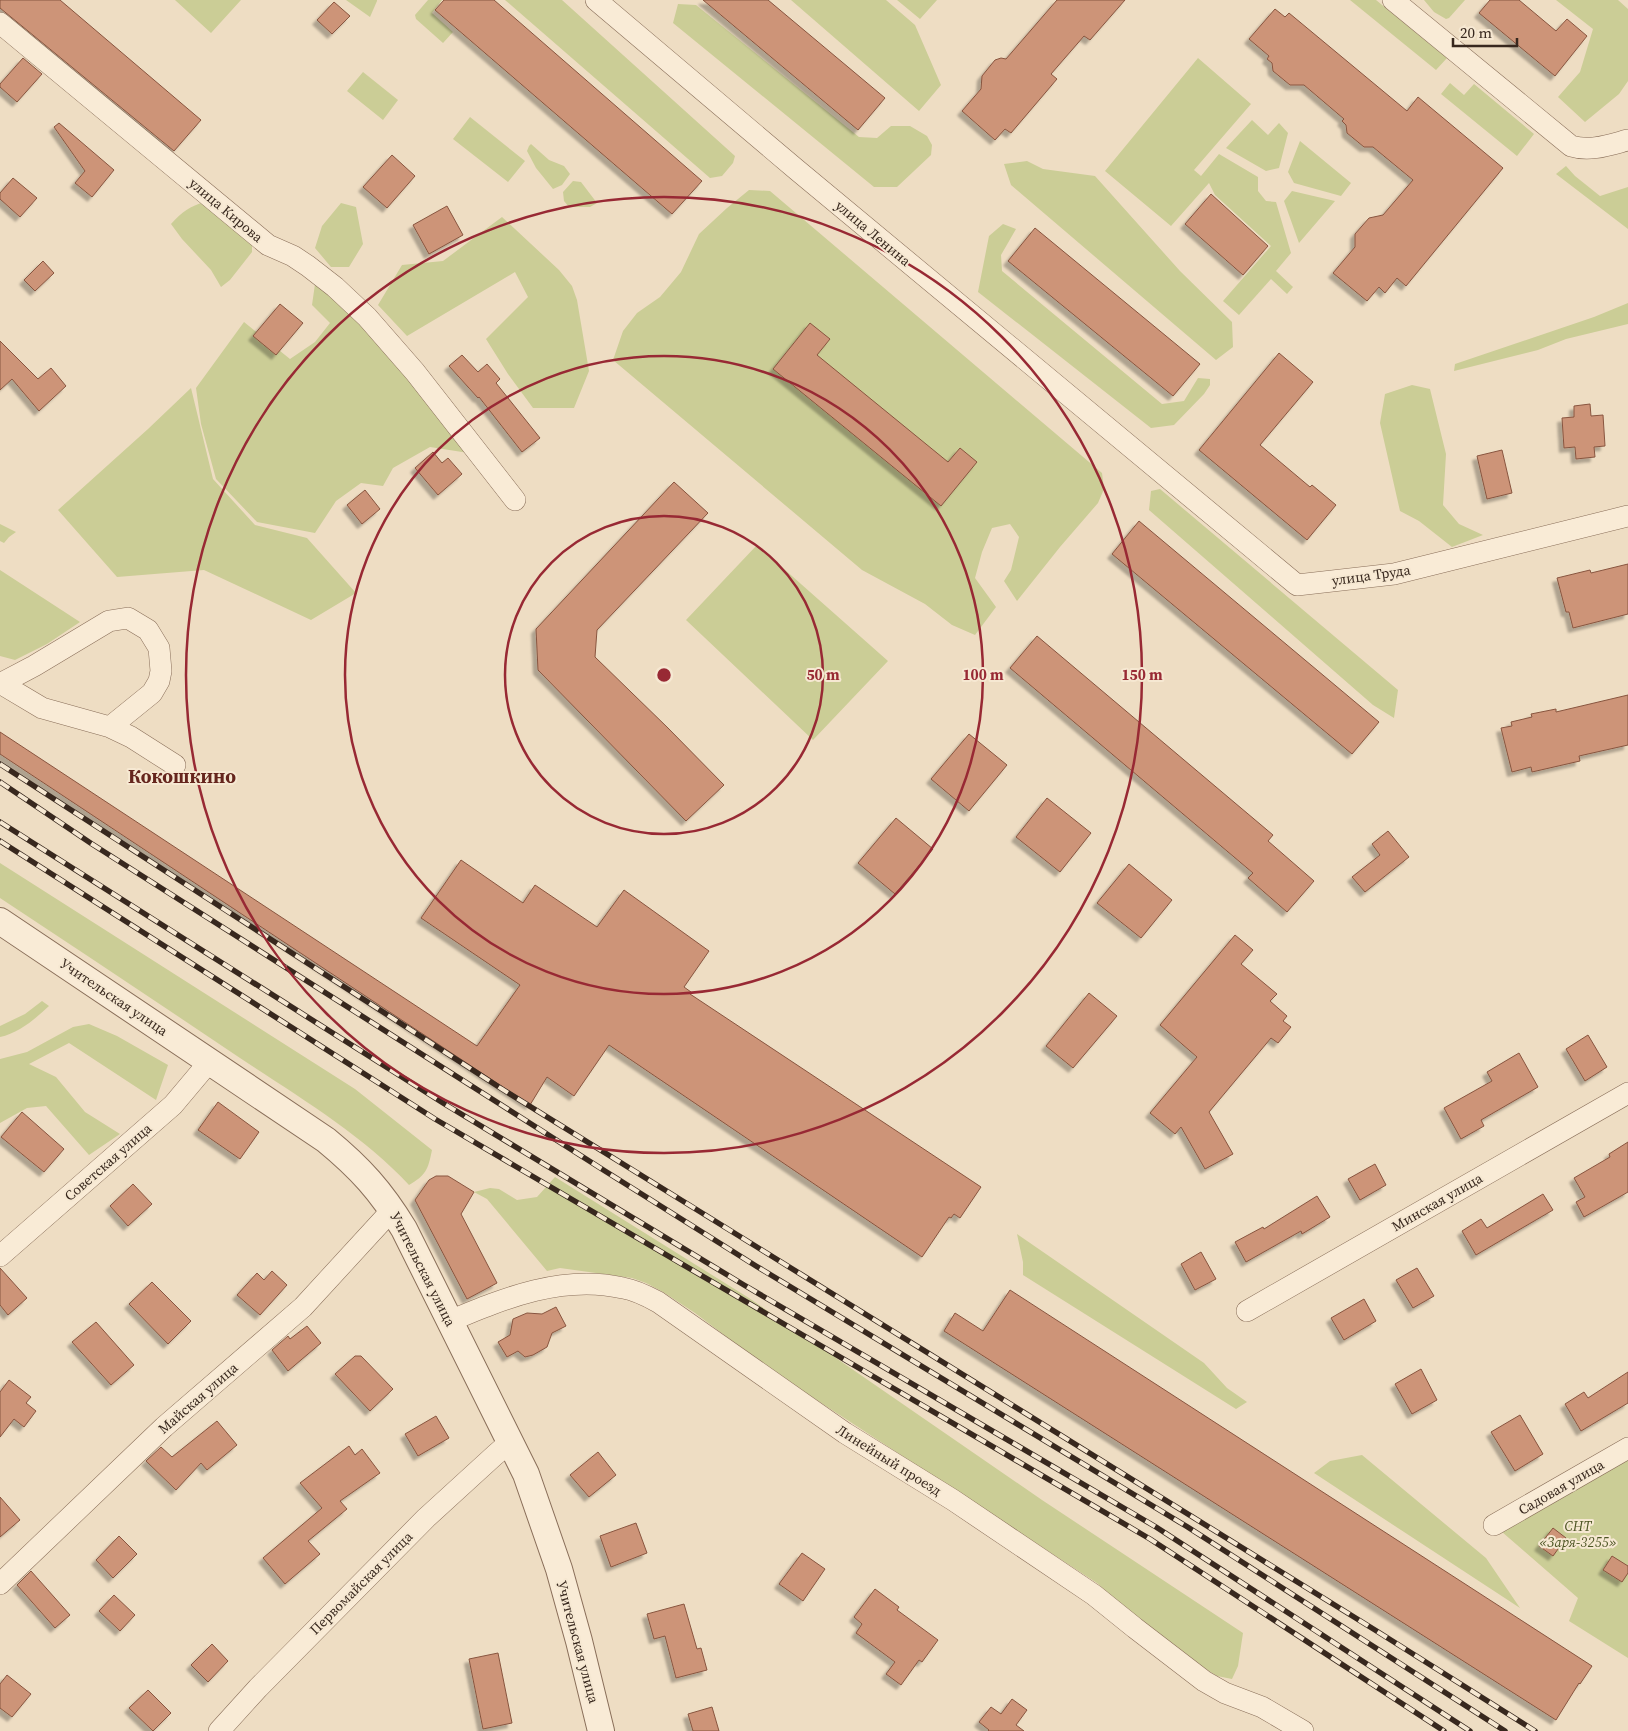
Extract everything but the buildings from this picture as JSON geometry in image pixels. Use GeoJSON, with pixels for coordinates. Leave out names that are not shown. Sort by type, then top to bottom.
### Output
{"type":"FeatureCollection","features":[{"type":"Feature","properties":{"kind":"street","name":"улица Ленина"},"geometry":{"type":"LineString","coordinates":[[596,0],[1152,465]]}},
{"type":"Feature","properties":{"kind":"street"},"geometry":{"type":"LineString","coordinates":[[1393,0],[1571,146],[1580,149],[1594,148],[1628,140]]}},
{"type":"Feature","properties":{"kind":"street","name":"улица Кирова"},"geometry":{"type":"LineString","coordinates":[[0,23],[268,245],[293,256],[335,287],[367,317],[415,372],[515,500]]}},
{"type":"Feature","properties":{"kind":"street","name":"улица Труда"},"geometry":{"type":"LineString","coordinates":[[1152,465],[1297,586],[1394,574],[1628,516]]}},
{"type":"Feature","properties":{"kind":"street"},"geometry":{"type":"LineString","coordinates":[[0,683],[34,666],[109,621],[128,618],[148,630],[159,648],[161,671],[159,681],[152,694],[110,726]]}},
{"type":"Feature","properties":{"kind":"street"},"geometry":{"type":"LineString","coordinates":[[0,683],[42,708],[110,726],[175,765]]}},
{"type":"Feature","properties":{"kind":"street","name":"Учительская улица"},"geometry":{"type":"LineString","coordinates":[[0,921],[331,1144],[372,1182],[404,1229],[510,1442],[533,1493],[579,1640],[601,1731]]}},
{"type":"Feature","properties":{"kind":"street","name":"Советская улица"},"geometry":{"type":"LineString","coordinates":[[0,1256],[173,1105],[210,1062]]}},
{"type":"Feature","properties":{"kind":"street","name":"Минская улица"},"geometry":{"type":"LineString","coordinates":[[1247,1311],[1628,1093]]}},
{"type":"Feature","properties":{"kind":"street","name":"Майская улица"},"geometry":{"type":"LineString","coordinates":[[0,1584],[164,1427],[303,1307],[392,1210]]}},
{"type":"Feature","properties":{"kind":"street","name":"Линейный проезд"},"geometry":{"type":"LineString","coordinates":[[450,1321],[513,1296],[571,1284],[587,1283],[624,1288],[658,1302],[845,1433],[953,1500],[1094,1595],[1204,1681],[1262,1707],[1303,1731]]}},
{"type":"Feature","properties":{"kind":"street","name":"Первомайская улица"},"geometry":{"type":"LineString","coordinates":[[219,1731],[258,1688],[426,1518],[510,1442]]}},
{"type":"Feature","properties":{"kind":"street","name":"Садовая улица"},"geometry":{"type":"LineString","coordinates":[[1494,1525],[1628,1448]]}},
{"type":"Feature","properties":{"kind":"green space"},"geometry":{"type":"Polygon","coordinates":[[[175,0],[241,0],[211,33],[175,0]]]}},
{"type":"Feature","properties":{"kind":"green space"},"geometry":{"type":"Polygon","coordinates":[[[346,0],[377,0],[377,1],[370,17],[346,0]]]}},
{"type":"Feature","properties":{"kind":"green space"},"geometry":{"type":"Polygon","coordinates":[[[428,0],[442,0],[432,13],[453,32],[443,43],[416,19],[415,15],[428,0]]]}},
{"type":"Feature","properties":{"kind":"green space"},"geometry":{"type":"Polygon","coordinates":[[[505,0],[562,0],[735,156],[733,163],[722,176],[710,178],[505,0]]]}},
{"type":"Feature","properties":{"kind":"green space"},"geometry":{"type":"Polygon","coordinates":[[[791,0],[886,0],[915,25],[941,85],[919,111],[791,0]]]}},
{"type":"Feature","properties":{"kind":"green space"},"geometry":{"type":"Polygon","coordinates":[[[897,0],[937,0],[920,19],[897,0]]]}},
{"type":"Feature","properties":{"kind":"green space"},"geometry":{"type":"Polygon","coordinates":[[[1350,0],[1376,0],[1447,58],[1436,70],[1350,0]]]}},
{"type":"Feature","properties":{"kind":"green space"},"geometry":{"type":"Polygon","coordinates":[[[1424,0],[1465,0],[1446,19],[1434,12],[1424,0]]]}},
{"type":"Feature","properties":{"kind":"green space"},"geometry":{"type":"Polygon","coordinates":[[[1556,0],[1618,0],[1628,9],[1628,81],[1619,94],[1585,122],[1558,97],[1580,72],[1593,29],[1556,0]]]}},
{"type":"Feature","properties":{"kind":"green space"},"geometry":{"type":"Polygon","coordinates":[[[678,4],[696,5],[859,137],[877,138],[891,126],[910,126],[927,136],[932,145],[931,155],[897,187],[874,187],[673,23],[678,4]]]}},
{"type":"Feature","properties":{"kind":"green space"},"geometry":{"type":"Polygon","coordinates":[[[1198,58],[1251,104],[1194,170],[1201,176],[1219,154],[1258,177],[1258,191],[1266,201],[1276,202],[1291,253],[1276,271],[1293,287],[1287,294],[1271,279],[1239,315],[1223,301],[1271,246],[1215,195],[1209,183],[1171,226],[1105,171],[1198,58]]]}},
{"type":"Feature","properties":{"kind":"green space"},"geometry":{"type":"Polygon","coordinates":[[[363,72],[398,100],[383,120],[347,91],[363,72]]]}},
{"type":"Feature","properties":{"kind":"green space"},"geometry":{"type":"Polygon","coordinates":[[[1450,83],[1464,95],[1474,84],[1534,134],[1517,156],[1441,94],[1450,83]]]}},
{"type":"Feature","properties":{"kind":"green space"},"geometry":{"type":"Polygon","coordinates":[[[470,117],[525,161],[508,182],[453,139],[470,117]]]}},
{"type":"Feature","properties":{"kind":"green space"},"geometry":{"type":"Polygon","coordinates":[[[1252,120],[1268,135],[1279,123],[1288,133],[1279,168],[1266,171],[1226,148],[1252,120]]]}},
{"type":"Feature","properties":{"kind":"green space"},"geometry":{"type":"Polygon","coordinates":[[[1300,141],[1351,183],[1341,196],[1294,183],[1288,172],[1300,141]]]}},
{"type":"Feature","properties":{"kind":"green space"},"geometry":{"type":"Polygon","coordinates":[[[531,144],[549,160],[564,166],[570,174],[562,185],[553,189],[536,168],[527,151],[531,144]]]}},
{"type":"Feature","properties":{"kind":"green space"},"geometry":{"type":"Polygon","coordinates":[[[1027,161],[1043,169],[1095,176],[1180,271],[1232,322],[1233,347],[1216,360],[1011,185],[1004,164],[1027,161]]]}},
{"type":"Feature","properties":{"kind":"green space"},"geometry":{"type":"Polygon","coordinates":[[[1566,166],[1575,176],[1600,196],[1628,187],[1628,229],[1556,174],[1566,166]]]}},
{"type":"Feature","properties":{"kind":"green space"},"geometry":{"type":"Polygon","coordinates":[[[573,181],[581,182],[597,203],[590,207],[569,207],[564,201],[563,192],[573,181]]]}},
{"type":"Feature","properties":{"kind":"green space"},"geometry":{"type":"Polygon","coordinates":[[[749,190],[770,191],[1102,473],[1104,489],[1098,503],[1017,601],[1004,581],[1011,570],[1019,537],[1010,524],[992,528],[982,552],[975,578],[996,607],[975,635],[952,625],[925,604],[862,570],[613,360],[623,331],[637,313],[660,297],[681,272],[699,234],[749,190]]]}},
{"type":"Feature","properties":{"kind":"green space"},"geometry":{"type":"Polygon","coordinates":[[[1292,191],[1335,201],[1299,243],[1284,201],[1292,191]]]}},
{"type":"Feature","properties":{"kind":"green space"},"geometry":{"type":"Polygon","coordinates":[[[205,202],[252,242],[252,252],[230,280],[221,287],[211,270],[182,239],[171,224],[186,210],[205,202]]]}},
{"type":"Feature","properties":{"kind":"green space"},"geometry":{"type":"Polygon","coordinates":[[[341,203],[356,207],[363,244],[349,267],[331,267],[315,248],[322,226],[341,203]]]}},
{"type":"Feature","properties":{"kind":"green space"},"geometry":{"type":"Polygon","coordinates":[[[502,217],[559,270],[572,286],[577,300],[589,371],[574,408],[533,408],[508,374],[486,339],[528,297],[515,272],[407,336],[378,305],[402,265],[443,261],[502,217]]]}},
{"type":"Feature","properties":{"kind":"green space"},"geometry":{"type":"Polygon","coordinates":[[[1003,224],[1016,229],[1001,255],[1002,271],[1162,404],[1184,401],[1198,378],[1210,379],[1210,385],[1204,394],[1174,425],[1151,428],[978,292],[989,236],[1003,224]]]}},
{"type":"Feature","properties":{"kind":"green space"},"geometry":{"type":"Polygon","coordinates":[[[315,284],[368,326],[475,454],[430,447],[393,468],[383,486],[361,483],[336,501],[315,533],[257,522],[216,479],[201,424],[196,388],[244,322],[290,359],[315,342],[330,323],[312,305],[315,284]]]}},
{"type":"Feature","properties":{"kind":"green space"},"geometry":{"type":"Polygon","coordinates":[[[1628,303],[1628,324],[1566,339],[1538,350],[1454,371],[1455,364],[1594,317],[1628,303]]]}},
{"type":"Feature","properties":{"kind":"green space"},"geometry":{"type":"Polygon","coordinates":[[[1412,385],[1430,389],[1446,454],[1443,505],[1459,524],[1483,535],[1452,547],[1419,521],[1400,511],[1380,423],[1385,394],[1412,385]]]}},
{"type":"Feature","properties":{"kind":"green space"},"geometry":{"type":"Polygon","coordinates":[[[191,388],[213,479],[255,525],[307,538],[356,593],[311,620],[204,570],[117,577],[58,510],[191,388]]]}},
{"type":"Feature","properties":{"kind":"green space"},"geometry":{"type":"Polygon","coordinates":[[[1160,489],[1398,690],[1394,718],[1373,705],[1149,510],[1151,491],[1160,489]]]}},
{"type":"Feature","properties":{"kind":"green space"},"geometry":{"type":"Polygon","coordinates":[[[0,524],[16,532],[4,543],[0,541],[0,524]]]}},
{"type":"Feature","properties":{"kind":"green space"},"geometry":{"type":"Polygon","coordinates":[[[757,545],[888,661],[813,740],[686,620],[757,545]]]}},
{"type":"Feature","properties":{"kind":"green space"},"geometry":{"type":"Polygon","coordinates":[[[0,570],[80,622],[47,644],[15,660],[0,656],[0,570]]]}},
{"type":"Feature","properties":{"kind":"green space"},"geometry":{"type":"Polygon","coordinates":[[[0,863],[355,1089],[432,1150],[423,1175],[409,1185],[371,1149],[306,1101],[0,898],[0,863]]]}},
{"type":"Feature","properties":{"kind":"green space"},"geometry":{"type":"Polygon","coordinates":[[[42,1001],[49,1006],[38,1016],[20,1029],[0,1037],[0,1026],[25,1014],[42,1001]]]}},
{"type":"Feature","properties":{"kind":"green space"},"geometry":{"type":"Polygon","coordinates":[[[89,1024],[117,1036],[168,1065],[156,1100],[69,1043],[29,1064],[56,1077],[85,1112],[120,1134],[89,1155],[46,1106],[27,1108],[0,1123],[0,1059],[27,1052],[73,1027],[89,1024]]]}},
{"type":"Feature","properties":{"kind":"green space"},"geometry":{"type":"Polygon","coordinates":[[[555,1177],[749,1298],[1042,1500],[1243,1633],[1238,1666],[1232,1679],[1217,1676],[1190,1659],[1123,1607],[1097,1583],[809,1395],[663,1292],[632,1278],[560,1268],[547,1271],[487,1199],[474,1192],[490,1188],[499,1189],[517,1200],[537,1197],[555,1177]]]}},
{"type":"Feature","properties":{"kind":"green space"},"geometry":{"type":"Polygon","coordinates":[[[1017,1234],[1204,1363],[1227,1388],[1247,1402],[1236,1409],[1023,1275],[1023,1262],[1017,1234]]]}},
{"type":"Feature","properties":{"kind":"green space","name":"СНТ «Заря-3255»"},"geometry":{"type":"Polygon","coordinates":[[[1628,1448],[1628,1658],[1569,1621],[1578,1598],[1494,1525],[1628,1448]]]}},
{"type":"Feature","properties":{"kind":"green space"},"geometry":{"type":"Polygon","coordinates":[[[1362,1455],[1486,1558],[1520,1608],[1314,1473],[1330,1461],[1362,1455]]]}},
{"type":"Feature","properties":{"kind":"railway"},"geometry":{"type":"LineString","coordinates":[[0,764],[502,1089],[1535,1731]]}},
{"type":"Feature","properties":{"kind":"railway"},"geometry":{"type":"LineString","coordinates":[[0,782],[92,844],[605,1171],[756,1266],[1186,1526],[1505,1731]]}},
{"type":"Feature","properties":{"kind":"railway"},"geometry":{"type":"LineString","coordinates":[[0,822],[443,1103],[744,1285],[1156,1527],[1470,1731]]}},
{"type":"Feature","properties":{"kind":"railway"},"geometry":{"type":"LineString","coordinates":[[0,841],[435,1119],[1150,1539],[1444,1731]]}},
{"type":"Feature","properties":{"kind":"district","name":"Кокошкино"},"geometry":{"type":"Point","coordinates":[182,776]}}]}
